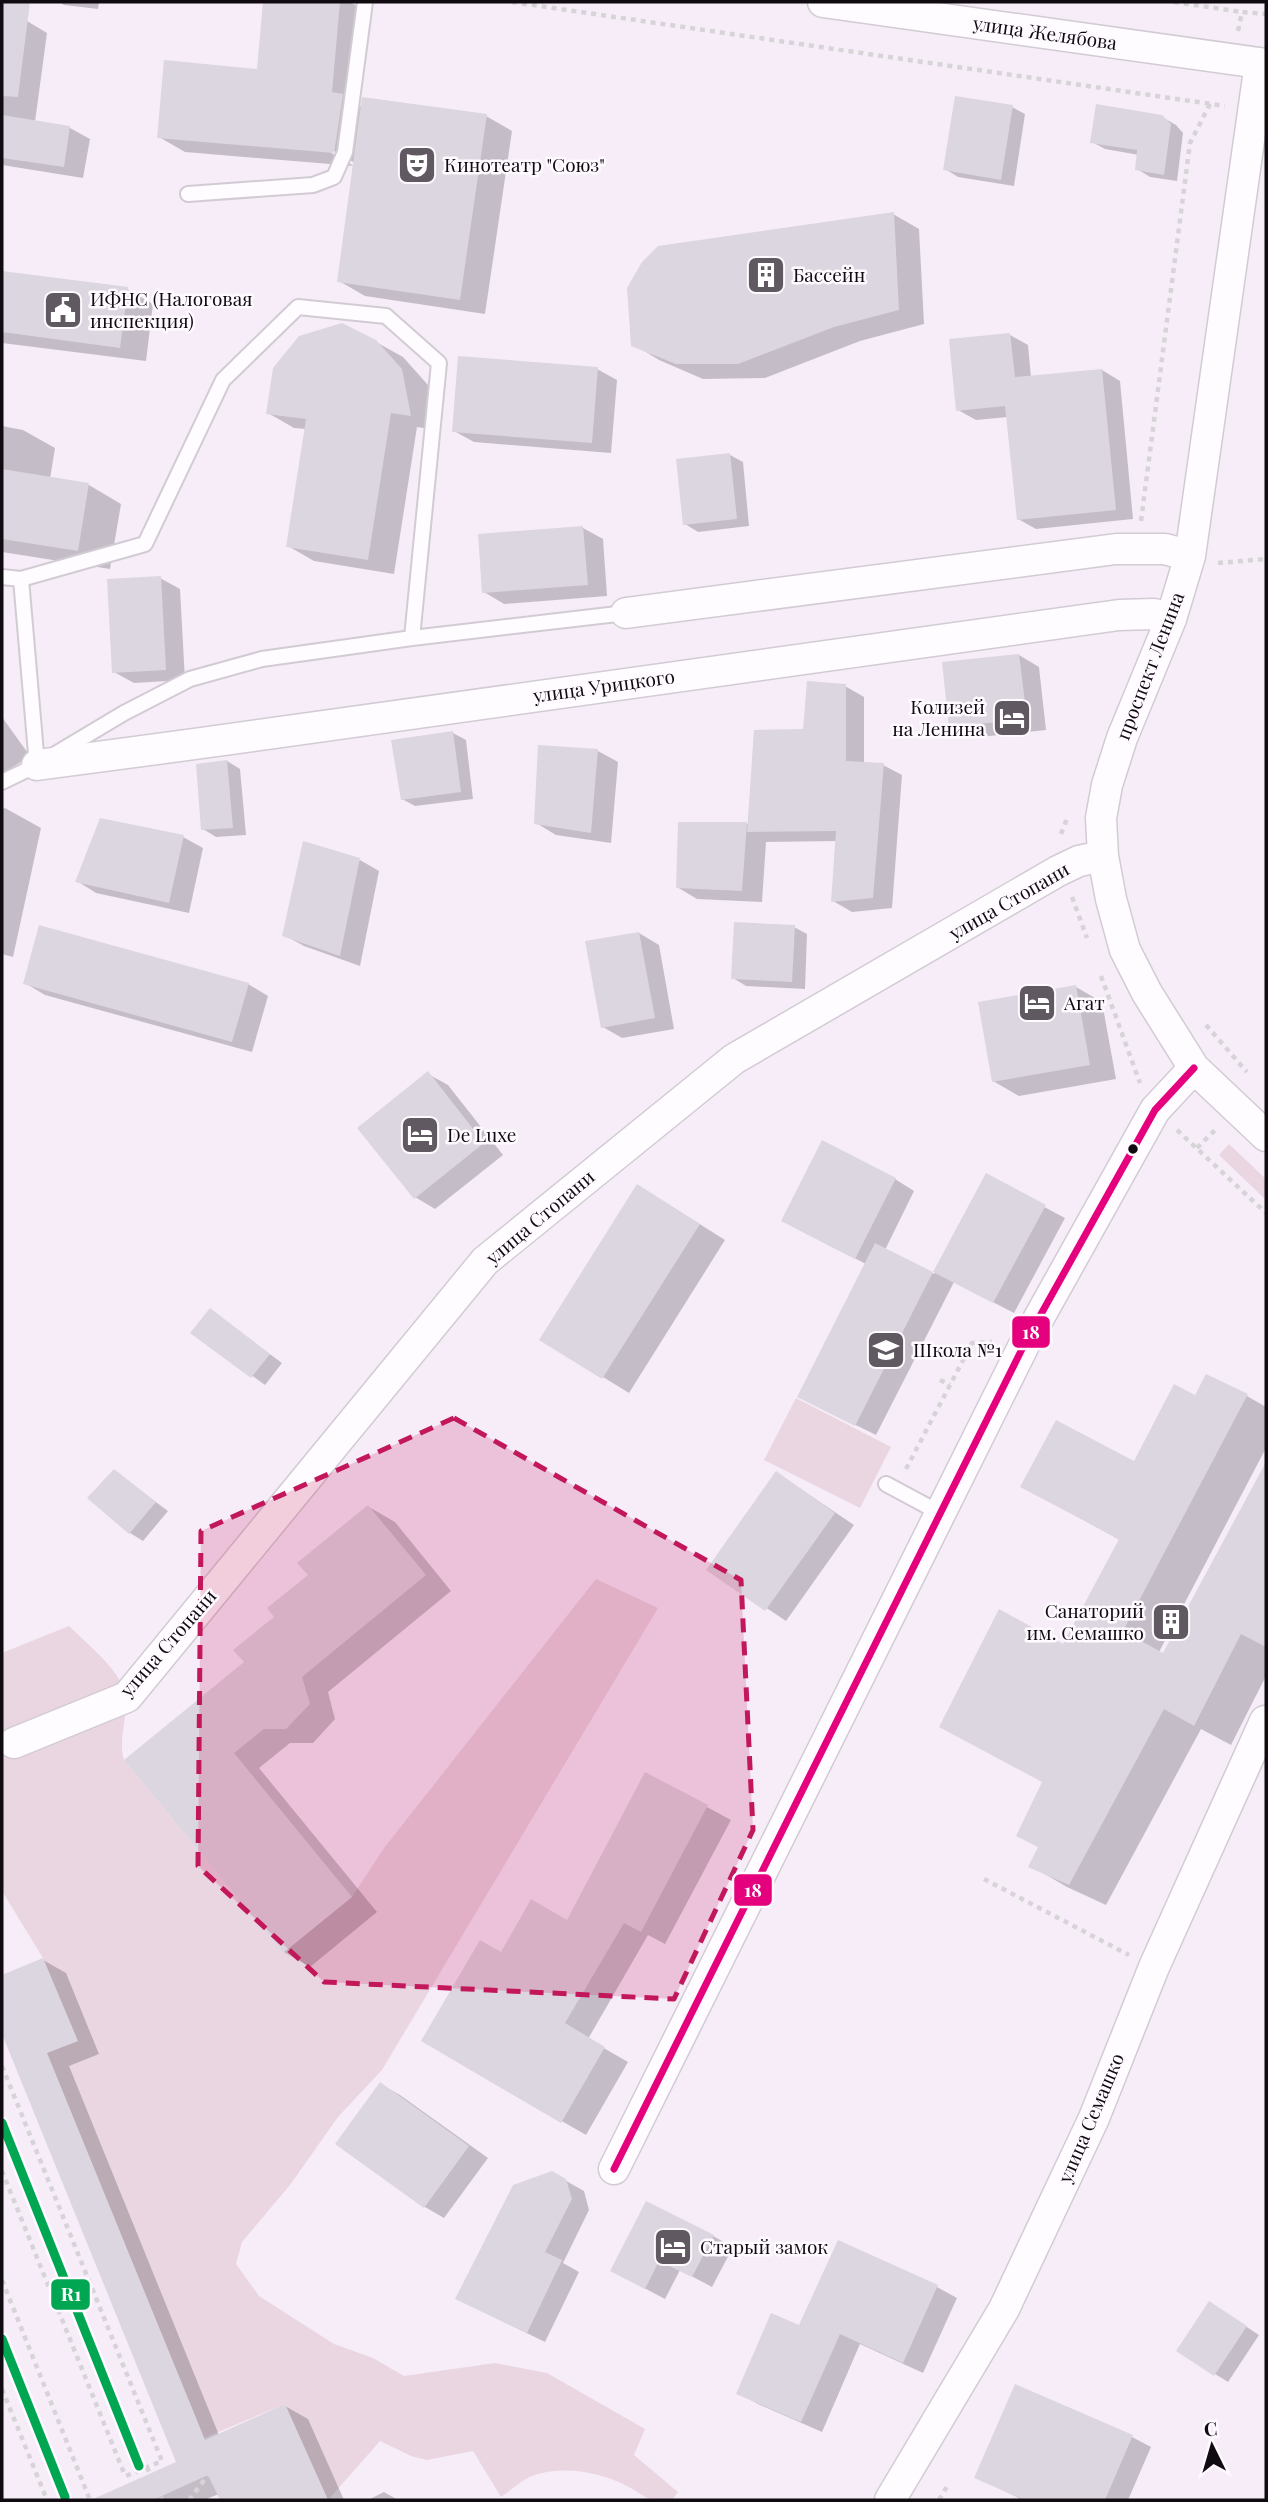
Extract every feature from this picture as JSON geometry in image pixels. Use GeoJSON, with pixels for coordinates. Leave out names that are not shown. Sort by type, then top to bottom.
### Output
{"type":"FeatureCollection","features":[{"type":"Feature","properties":{"kind":"street","name":"улица Желябова"},"geometry":{"type":"LineString","coordinates":[[823,2],[1263,64]]}},
{"type":"Feature","properties":{"kind":"street","name":"проспект Ленина"},"geometry":{"type":"LineString","coordinates":[[1263,64],[1190,556],[1171,619],[1122,738],[1101,818],[1103,856],[1111,899],[1125,950],[1147,993],[1194,1068],[1266,1136]]}},
{"type":"Feature","properties":{"kind":"street"},"geometry":{"type":"LineString","coordinates":[[626,613],[1116,549],[1165,549],[1190,556]]}},
{"type":"Feature","properties":{"kind":"street","name":"улица Урицкого"},"geometry":{"type":"LineString","coordinates":[[37,765],[1119,615],[1154,614],[1171,619]]}},
{"type":"Feature","properties":{"kind":"street","name":"улица Стопани"},"geometry":{"type":"LineString","coordinates":[[14,1743],[127,1697],[485,1261],[539,1217],[734,1059],[1058,871],[1079,861],[1103,856]]}},
{"type":"Feature","properties":{"kind":"street"},"geometry":{"type":"LineString","coordinates":[[614,2169],[1027,1341],[1149,1119],[1171,1090],[1194,1068]]}},
{"type":"Feature","properties":{"kind":"street","name":"улица Семашко"},"geometry":{"type":"LineString","coordinates":[[890,2500],[1004,2309],[1094,2118],[1154,1967],[1265,1721]]}},
{"type":"Feature","properties":{"kind":"lane"},"geometry":{"type":"LineString","coordinates":[[188,194],[313,185],[334,177],[345,152],[365,2]]}},
{"type":"Feature","properties":{"kind":"lane"},"geometry":{"type":"LineString","coordinates":[[2,577],[21,579],[145,544],[223,380],[298,307],[386,316],[439,363],[412,638]]}},
{"type":"Feature","properties":{"kind":"lane"},"geometry":{"type":"LineString","coordinates":[[21,579],[37,765]]}},
{"type":"Feature","properties":{"kind":"lane"},"geometry":{"type":"LineString","coordinates":[[2,782],[190,679],[262,659],[626,613]]}},
{"type":"Feature","properties":{"kind":"lane"},"geometry":{"type":"LineString","coordinates":[[891,1486],[940,1513]]}},
{"type":"Feature","properties":{"kind":"path"},"geometry":{"type":"LineString","coordinates":[[512,2],[1233,107]]}},
{"type":"Feature","properties":{"kind":"path"},"geometry":{"type":"LineString","coordinates":[[1174,2],[1266,14]]}},
{"type":"Feature","properties":{"kind":"path"},"geometry":{"type":"LineString","coordinates":[[1236,38],[1242,12]]}},
{"type":"Feature","properties":{"kind":"path"},"geometry":{"type":"LineString","coordinates":[[1141,522],[1190,143],[1210,104]]}},
{"type":"Feature","properties":{"kind":"path"},"geometry":{"type":"LineString","coordinates":[[1213,575],[1218,563],[1266,559]]}},
{"type":"Feature","properties":{"kind":"path"},"geometry":{"type":"LineString","coordinates":[[1069,890],[1088,942]]}},
{"type":"Feature","properties":{"kind":"path"},"geometry":{"type":"LineString","coordinates":[[1098,967],[1140,1084]]}},
{"type":"Feature","properties":{"kind":"path"},"geometry":{"type":"LineString","coordinates":[[1203,1021],[1251,1077]]}},
{"type":"Feature","properties":{"kind":"path"},"geometry":{"type":"LineString","coordinates":[[1197,1148],[1222,1123]]}},
{"type":"Feature","properties":{"kind":"path"},"geometry":{"type":"LineString","coordinates":[[1171,1125],[1266,1213]]}},
{"type":"Feature","properties":{"kind":"path"},"geometry":{"type":"LineString","coordinates":[[891,1486],[972,1343]]}},
{"type":"Feature","properties":{"kind":"path"},"geometry":{"type":"LineString","coordinates":[[940,1380],[950,1385]]}},
{"type":"Feature","properties":{"kind":"path"},"geometry":{"type":"LineString","coordinates":[[984,1879],[1154,1967]]}},
{"type":"Feature","properties":{"kind":"path"},"geometry":{"type":"LineString","coordinates":[[2,2066],[162,2460],[126,2476],[124,2473],[2,2171]]}},
{"type":"Feature","properties":{"kind":"path"},"geometry":{"type":"LineString","coordinates":[[2,2280],[90,2500]]}},
{"type":"Feature","properties":{"kind":"path"},"geometry":{"type":"LineString","coordinates":[[2,2389],[47,2500]]}},
{"type":"Feature","properties":{"kind":"path"},"geometry":{"type":"LineString","coordinates":[[147,2467],[150,2474]]}},
{"type":"Feature","properties":{"kind":"path"},"geometry":{"type":"LineString","coordinates":[[189,2500],[208,2474]]}},
{"type":"Feature","properties":{"kind":"path"},"geometry":{"type":"LineString","coordinates":[[939,2500],[949,2483]]}},
{"type":"Feature","properties":{"kind":"highlighted area"},"geometry":{"type":"Polygon","coordinates":[[[454,1418],[741,1580],[753,1830],[674,1999],[324,1982],[198,1866],[201,1531],[454,1418]]]}},
{"type":"Feature","properties":{"kind":"shaded area"},"geometry":{"type":"Polygon","coordinates":[[[1229,1144],[1266,1179],[1266,1200],[1219,1155],[1229,1144]]]}},
{"type":"Feature","properties":{"kind":"shaded area"},"geometry":{"type":"Polygon","coordinates":[[[796,1398],[891,1447],[860,1508],[764,1460],[796,1398]]]}},
{"type":"Feature","properties":{"kind":"shaded area"},"geometry":{"type":"Polygon","coordinates":[[[596,1579],[658,1608],[382,2070],[338,2117],[290,2185],[242,2242],[236,2264],[259,2296],[334,2344],[373,2358],[404,2376],[495,2363],[547,2373],[645,2429],[634,2455],[678,2492],[672,2500],[652,2499],[605,2477],[556,2471],[528,2478],[501,2497],[473,2451],[427,2460],[411,2456],[380,2441],[328,2500],[285,2404],[204,2438],[47,2053],[77,2041],[43,1958],[2,1891],[2,1653],[69,1626],[104,1660],[120,1680],[126,1700],[122,1745],[124,1760],[283,1953],[352,1897],[384,1848],[596,1579]]]}},
{"type":"Feature","properties":{"kind":"building"},"geometry":{"type":"Polygon","coordinates":[[[2,2],[30,2],[18,97],[2,96],[2,2]]]}},
{"type":"Feature","properties":{"kind":"building"},"geometry":{"type":"Polygon","coordinates":[[[263,2],[340,2],[332,92],[343,94],[334,153],[157,138],[164,60],[257,69],[263,2]]]}},
{"type":"Feature","properties":{"kind":"building"},"geometry":{"type":"Polygon","coordinates":[[[955,96],[1013,105],[1001,180],[943,170],[955,96]]]}},
{"type":"Feature","properties":{"kind":"building","name":"Кинотеатр \"Союз\""},"geometry":{"type":"Polygon","coordinates":[[[362,97],[487,114],[460,300],[337,282],[362,97]]]}},
{"type":"Feature","properties":{"kind":"building"},"geometry":{"type":"Polygon","coordinates":[[[1096,104],[1162,115],[1171,124],[1164,175],[1135,170],[1137,150],[1090,143],[1096,104]]]}},
{"type":"Feature","properties":{"kind":"building"},"geometry":{"type":"Polygon","coordinates":[[[2,115],[70,126],[64,167],[2,158],[2,115]]]}},
{"type":"Feature","properties":{"kind":"building","name":"Бассейн"},"geometry":{"type":"Polygon","coordinates":[[[894,212],[899,310],[834,327],[738,364],[676,364],[631,346],[627,288],[642,262],[658,246],[894,212]]]}},
{"type":"Feature","properties":{"kind":"building","name":"ИФНС (Налоговая инспекция)"},"geometry":{"type":"Polygon","coordinates":[[[2,271],[128,287],[120,348],[2,332],[2,271]]]}},
{"type":"Feature","properties":{"kind":"building"},"geometry":{"type":"Polygon","coordinates":[[[342,323],[376,340],[402,369],[411,416],[391,413],[368,560],[286,547],[306,419],[266,414],[273,368],[299,336],[342,323]]]}},
{"type":"Feature","properties":{"kind":"building"},"geometry":{"type":"Polygon","coordinates":[[[1010,333],[1015,377],[1102,369],[1116,510],[1017,520],[1005,406],[956,411],[949,339],[1010,333]]]}},
{"type":"Feature","properties":{"kind":"building"},"geometry":{"type":"Polygon","coordinates":[[[458,356],[598,367],[592,443],[452,432],[458,356]]]}},
{"type":"Feature","properties":{"kind":"building"},"geometry":{"type":"Polygon","coordinates":[[[730,453],[737,519],[683,525],[676,459],[730,453]]]}},
{"type":"Feature","properties":{"kind":"building"},"geometry":{"type":"Polygon","coordinates":[[[2,469],[89,483],[78,551],[2,539],[2,469]]]}},
{"type":"Feature","properties":{"kind":"building"},"geometry":{"type":"Polygon","coordinates":[[[583,526],[588,585],[482,593],[478,534],[583,526]]]}},
{"type":"Feature","properties":{"kind":"building"},"geometry":{"type":"Polygon","coordinates":[[[161,576],[166,670],[112,673],[107,579],[161,576]]]}},
{"type":"Feature","properties":{"kind":"building"},"geometry":{"type":"Polygon","coordinates":[[[1019,654],[1027,719],[949,727],[942,662],[1019,654]]]}},
{"type":"Feature","properties":{"kind":"building"},"geometry":{"type":"Polygon","coordinates":[[[807,681],[846,684],[846,761],[884,763],[873,898],[831,902],[836,831],[747,832],[754,730],[803,729],[807,681]]]}},
{"type":"Feature","properties":{"kind":"building"},"geometry":{"type":"Polygon","coordinates":[[[453,731],[461,792],[401,800],[391,740],[453,731]]]}},
{"type":"Feature","properties":{"kind":"building"},"geometry":{"type":"Polygon","coordinates":[[[538,745],[598,749],[591,833],[534,824],[538,745]]]}},
{"type":"Feature","properties":{"kind":"building"},"geometry":{"type":"Polygon","coordinates":[[[227,760],[233,828],[201,830],[196,764],[227,760]]]}},
{"type":"Feature","properties":{"kind":"building"},"geometry":{"type":"Polygon","coordinates":[[[100,818],[184,835],[169,903],[75,882],[100,818]]]}},
{"type":"Feature","properties":{"kind":"building"},"geometry":{"type":"Polygon","coordinates":[[[678,822],[747,822],[742,891],[676,888],[678,822]]]}},
{"type":"Feature","properties":{"kind":"building"},"geometry":{"type":"Polygon","coordinates":[[[303,841],[360,858],[340,956],[282,936],[303,841]]]}},
{"type":"Feature","properties":{"kind":"building"},"geometry":{"type":"Polygon","coordinates":[[[734,922],[795,925],[792,982],[731,979],[734,922]]]}},
{"type":"Feature","properties":{"kind":"building"},"geometry":{"type":"Polygon","coordinates":[[[39,925],[249,983],[232,1042],[23,984],[39,925]]]}},
{"type":"Feature","properties":{"kind":"building"},"geometry":{"type":"Polygon","coordinates":[[[639,932],[655,1018],[601,1028],[585,941],[639,932]]]}},
{"type":"Feature","properties":{"kind":"building"},"geometry":{"type":"Polygon","coordinates":[[[1076,985],[1090,1065],[992,1082],[978,1002],[1076,985]]]}},
{"type":"Feature","properties":{"kind":"building","name":"De Luxe"},"geometry":{"type":"Polygon","coordinates":[[[428,1071],[484,1143],[414,1199],[357,1128],[428,1071]]]}},
{"type":"Feature","properties":{"kind":"building"},"geometry":{"type":"Polygon","coordinates":[[[822,1140],[896,1178],[855,1259],[781,1221],[822,1140]]]}},
{"type":"Feature","properties":{"kind":"building"},"geometry":{"type":"Polygon","coordinates":[[[986,1173],[1046,1205],[993,1303],[933,1272],[986,1173]]]}},
{"type":"Feature","properties":{"kind":"building"},"geometry":{"type":"Polygon","coordinates":[[[637,1184],[700,1224],[602,1379],[539,1340],[637,1184]]]}},
{"type":"Feature","properties":{"kind":"building"},"geometry":{"type":"Polygon","coordinates":[[[875,1243],[933,1272],[855,1426],[797,1397],[875,1243]]]}},
{"type":"Feature","properties":{"kind":"building"},"geometry":{"type":"Polygon","coordinates":[[[210,1308],[270,1354],[251,1378],[190,1333],[210,1308]]]}},
{"type":"Feature","properties":{"kind":"building","name":"Санаторий им. Семашко"},"geometry":{"type":"Polygon","coordinates":[[[1206,1374],[1248,1394],[1123,1631],[1163,1653],[1266,1462],[1266,1647],[1241,1634],[1194,1726],[1164,1709],[1069,1885],[1028,1867],[1038,1847],[1016,1836],[1042,1782],[939,1727],[999,1609],[1063,1644],[1119,1539],[1020,1487],[1056,1420],[1134,1461],[1174,1384],[1195,1395],[1206,1374]]]}},
{"type":"Feature","properties":{"kind":"building"},"geometry":{"type":"Polygon","coordinates":[[[114,1469],[156,1502],[129,1534],[87,1498],[114,1469]]]}},
{"type":"Feature","properties":{"kind":"building"},"geometry":{"type":"Polygon","coordinates":[[[776,1471],[835,1513],[765,1611],[706,1570],[776,1471]]]}},
{"type":"Feature","properties":{"kind":"building"},"geometry":{"type":"Polygon","coordinates":[[[368,1505],[426,1575],[302,1677],[310,1704],[286,1729],[264,1729],[234,1753],[352,1897],[283,1953],[124,1760],[244,1662],[233,1650],[274,1617],[267,1608],[308,1575],[297,1563],[368,1505]]]}},
{"type":"Feature","properties":{"kind":"building"},"geometry":{"type":"Polygon","coordinates":[[[645,1772],[708,1805],[641,1932],[624,1923],[565,2023],[605,2047],[561,2123],[421,2041],[480,1940],[501,1952],[531,1899],[567,1920],[645,1772]]]}},
{"type":"Feature","properties":{"kind":"building"},"geometry":{"type":"Polygon","coordinates":[[[43,1958],[78,2041],[47,2053],[205,2440],[285,2404],[328,2500],[220,2500],[208,2475],[153,2500],[91,2500],[176,2462],[2,2034],[2,1975],[43,1958]]]}},
{"type":"Feature","properties":{"kind":"building"},"geometry":{"type":"Polygon","coordinates":[[[380,2082],[469,2146],[424,2208],[335,2144],[380,2082]]]}},
{"type":"Feature","properties":{"kind":"building"},"geometry":{"type":"Polygon","coordinates":[[[552,2171],[566,2179],[572,2199],[545,2252],[562,2260],[527,2333],[455,2299],[513,2185],[552,2171]]]}},
{"type":"Feature","properties":{"kind":"building"},"geometry":{"type":"Polygon","coordinates":[[[646,2201],[714,2235],[692,2277],[659,2261],[645,2289],[610,2271],[646,2201]]]}},
{"type":"Feature","properties":{"kind":"building"},"geometry":{"type":"Polygon","coordinates":[[[838,2240],[938,2285],[903,2363],[840,2334],[801,2422],[736,2394],[771,2313],[799,2325],[838,2240]]]}},
{"type":"Feature","properties":{"kind":"building"},"geometry":{"type":"Polygon","coordinates":[[[1209,2301],[1247,2326],[1214,2376],[1176,2351],[1209,2301]]]}},
{"type":"Feature","properties":{"kind":"building"},"geometry":{"type":"Polygon","coordinates":[[[1015,2384],[1133,2435],[1105,2500],[1025,2500],[974,2478],[1015,2384]]]}},
{"type":"Feature","properties":{"kind":"transit line","name":"18"},"geometry":{"type":"LineString","coordinates":[[614,2169],[1026,1341],[1155,1110],[1194,1068]]}},
{"type":"Feature","properties":{"kind":"transit line","name":"R1"},"geometry":{"type":"LineString","coordinates":[[2,2123],[139,2466]]}},
{"type":"Feature","properties":{"kind":"transit line","name":"R1"},"geometry":{"type":"LineString","coordinates":[[2,2339],[65,2497]]}},
{"type":"Feature","properties":{"kind":"place","name":"Кинотеатр \"Союз\""},"geometry":{"type":"Point","coordinates":[417,165]}},
{"type":"Feature","properties":{"kind":"place","name":"Бассейн"},"geometry":{"type":"Point","coordinates":[766,275]}},
{"type":"Feature","properties":{"kind":"place","name":"ИФНС (Налоговая инспекция)"},"geometry":{"type":"Point","coordinates":[63,310]}},
{"type":"Feature","properties":{"kind":"place","name":"Колизей на Ленина"},"geometry":{"type":"Point","coordinates":[1012,718]}},
{"type":"Feature","properties":{"kind":"place","name":"Агат"},"geometry":{"type":"Point","coordinates":[1037,1003]}},
{"type":"Feature","properties":{"kind":"place","name":"De Luxe"},"geometry":{"type":"Point","coordinates":[420,1135]}},
{"type":"Feature","properties":{"kind":"place","name":"Школа №1"},"geometry":{"type":"Point","coordinates":[886,1350]}},
{"type":"Feature","properties":{"kind":"place","name":"Санаторий им. Семашко"},"geometry":{"type":"Point","coordinates":[1171,1622]}},
{"type":"Feature","properties":{"kind":"place","name":"Старый замок"},"geometry":{"type":"Point","coordinates":[673,2247]}}]}
